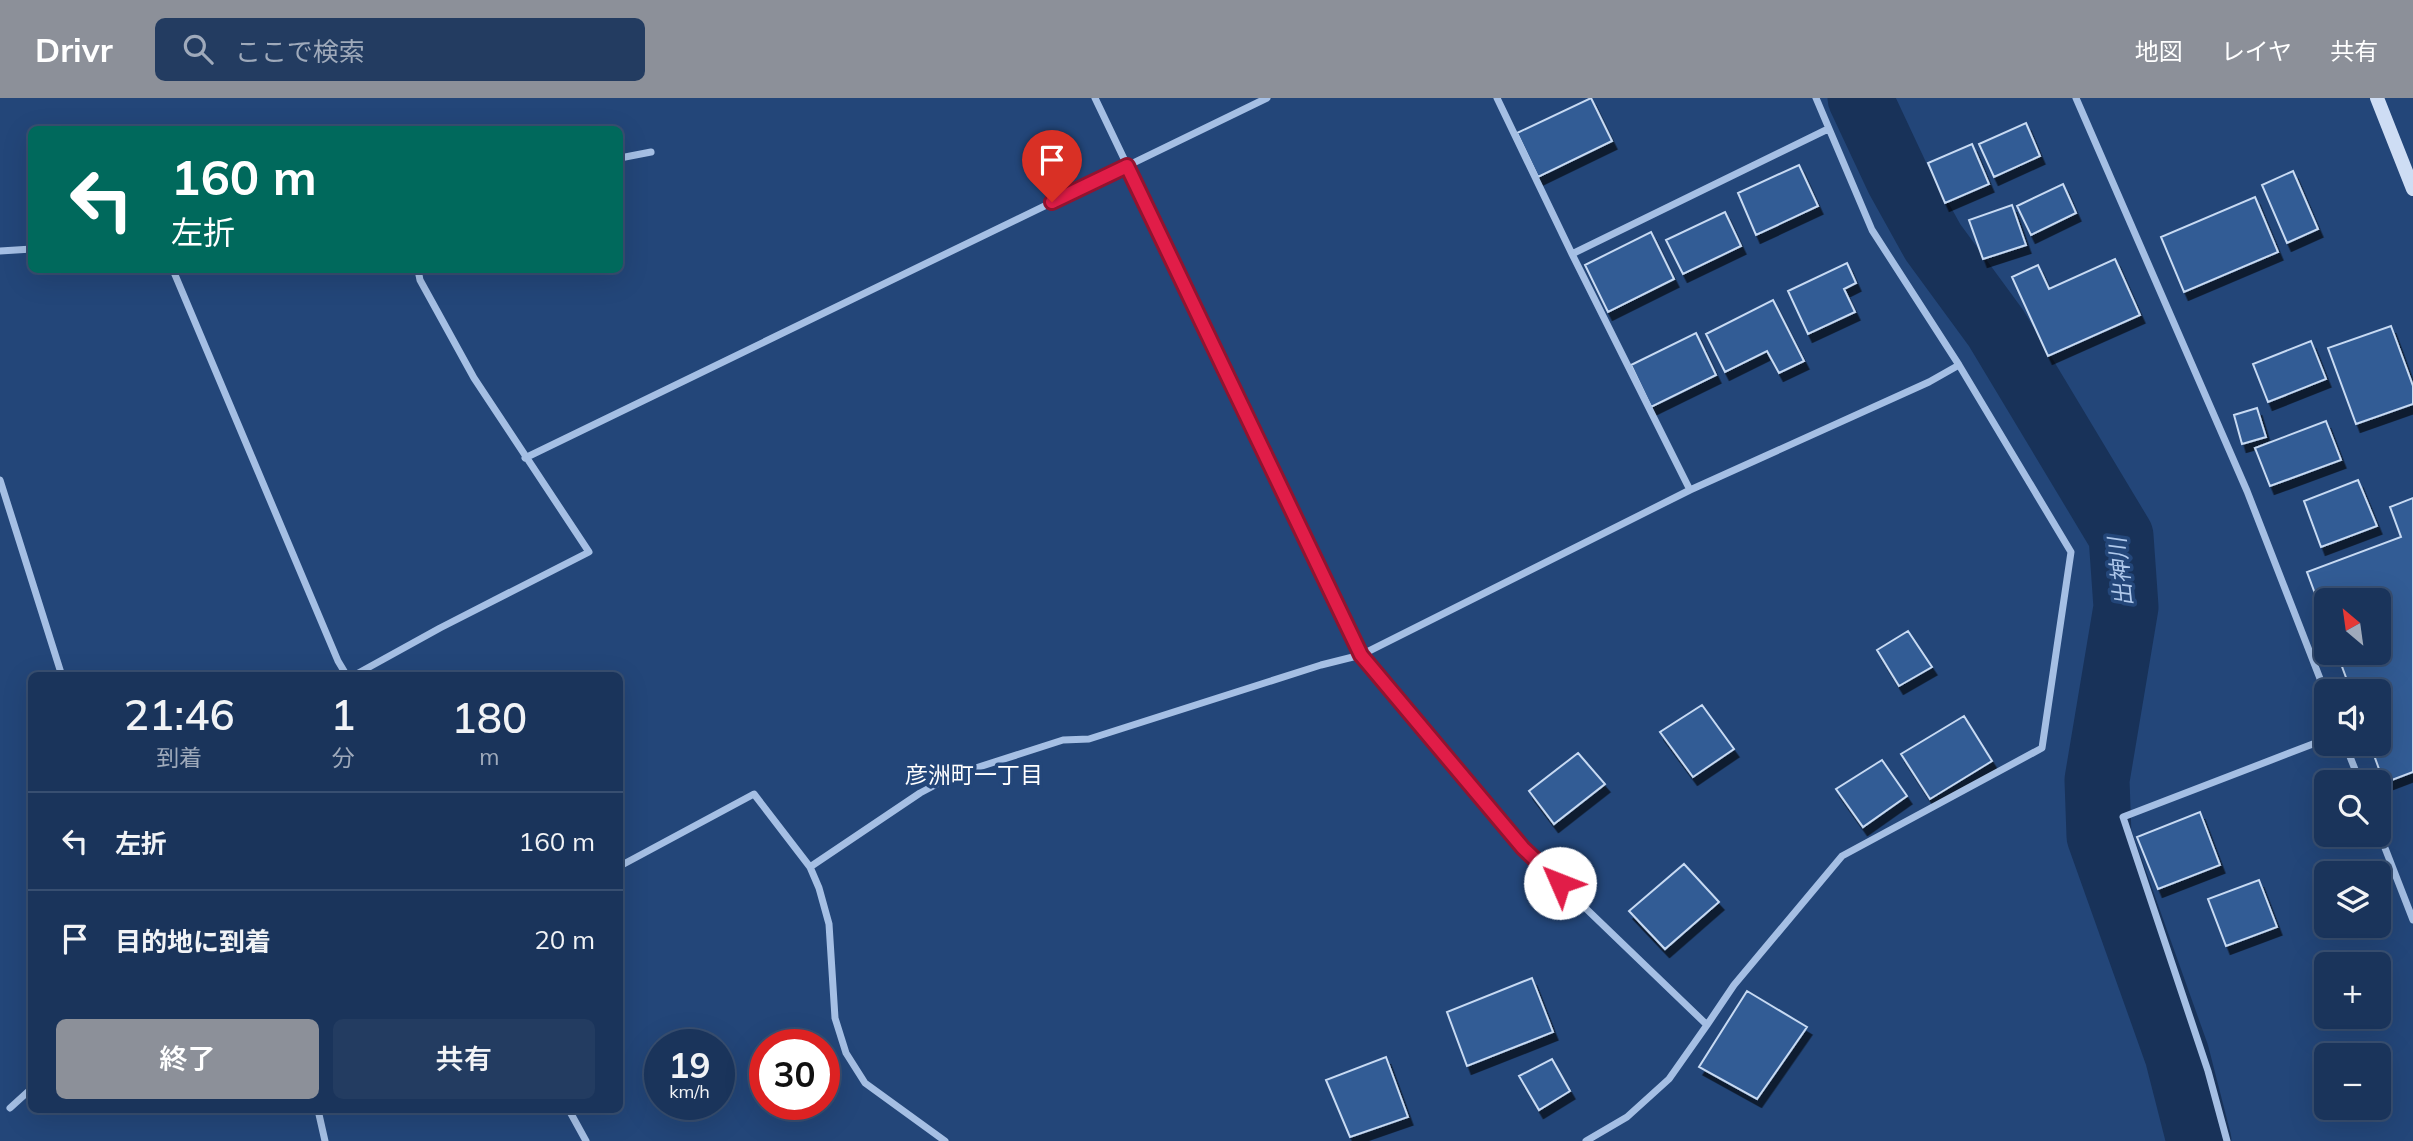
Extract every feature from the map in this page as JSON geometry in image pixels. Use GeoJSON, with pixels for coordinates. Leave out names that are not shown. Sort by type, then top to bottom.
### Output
{"type":"FeatureCollection","features":[{"type":"Feature","properties":{"kind":"main road"},"geometry":{"type":"LineString","coordinates":[[2377,98],[2413,189]]}},
{"type":"Feature","properties":{"kind":"street"},"geometry":{"type":"LineString","coordinates":[[1096,98],[1361,655],[1523,848],[1707,1025]]}},
{"type":"Feature","properties":{"kind":"street"},"geometry":{"type":"LineString","coordinates":[[525,458],[1267,98]]}},
{"type":"Feature","properties":{"kind":"street"},"geometry":{"type":"LineString","coordinates":[[1497,98],[1690,490]]}},
{"type":"Feature","properties":{"kind":"street"},"geometry":{"type":"LineString","coordinates":[[1586,1141],[1627,1117],[1669,1079],[1734,985],[1842,856],[2042,748],[2071,552],[1959,365],[1872,230],[1815,98]]}},
{"type":"Feature","properties":{"kind":"street"},"geometry":{"type":"LineString","coordinates":[[2076,98],[2247,491],[2320,679]]}},
{"type":"Feature","properties":{"kind":"street"},"geometry":{"type":"LineString","coordinates":[[1572,254],[1828,129]]}},
{"type":"Feature","properties":{"kind":"street"},"geometry":{"type":"LineString","coordinates":[[623,157],[651,152]]}},
{"type":"Feature","properties":{"kind":"street"},"geometry":{"type":"LineString","coordinates":[[0,251],[28,249]]}},
{"type":"Feature","properties":{"kind":"street"},"geometry":{"type":"LineString","coordinates":[[174,273],[345,672]]}},
{"type":"Feature","properties":{"kind":"street"},"geometry":{"type":"LineString","coordinates":[[360,672],[589,552],[474,378],[419,273]]}},
{"type":"Feature","properties":{"kind":"street"},"geometry":{"type":"LineString","coordinates":[[810,867],[920,793],[954,775],[1063,740],[1089,739],[1321,665],[1361,655],[1690,490],[1929,382],[1959,365]]}},
{"type":"Feature","properties":{"kind":"street"},"geometry":{"type":"LineString","coordinates":[[0,480],[61,672]]}},
{"type":"Feature","properties":{"kind":"street"},"geometry":{"type":"LineString","coordinates":[[2227,1141],[2208,1070],[2123,817],[2314,743]]}},
{"type":"Feature","properties":{"kind":"street"},"geometry":{"type":"LineString","coordinates":[[623,864],[754,794],[810,867],[829,925],[835,1018],[846,1053],[865,1083],[945,1141]]}},
{"type":"Feature","properties":{"kind":"street"},"geometry":{"type":"LineString","coordinates":[[2385,847],[2413,920]]}},
{"type":"Feature","properties":{"kind":"street"},"geometry":{"type":"LineString","coordinates":[[10,1108],[28,1092]]}},
{"type":"Feature","properties":{"kind":"street"},"geometry":{"type":"LineString","coordinates":[[318,1113],[325,1141]]}},
{"type":"Feature","properties":{"kind":"street"},"geometry":{"type":"LineString","coordinates":[[571,1113],[586,1141]]}},
{"type":"Feature","properties":{"kind":"building"},"geometry":{"type":"Polygon","coordinates":[[[1591,98],[1612,141],[1538,177],[1517,133],[1591,98]]]}},
{"type":"Feature","properties":{"kind":"building"},"geometry":{"type":"Polygon","coordinates":[[[2026,123],[2040,156],[1994,177],[1979,144],[2026,123]]]}},
{"type":"Feature","properties":{"kind":"building"},"geometry":{"type":"Polygon","coordinates":[[[1972,144],[1989,184],[1945,203],[1928,163],[1972,144]]]}},
{"type":"Feature","properties":{"kind":"building"},"geometry":{"type":"Polygon","coordinates":[[[1799,165],[1818,206],[1756,235],[1738,193],[1799,165]]]}},
{"type":"Feature","properties":{"kind":"building"},"geometry":{"type":"Polygon","coordinates":[[[2293,171],[2318,229],[2287,243],[2262,185],[2293,171]]]}},
{"type":"Feature","properties":{"kind":"building"},"geometry":{"type":"Polygon","coordinates":[[[2063,184],[2076,213],[2031,235],[2017,206],[2063,184]]]}},
{"type":"Feature","properties":{"kind":"building"},"geometry":{"type":"Polygon","coordinates":[[[2255,197],[2278,252],[2184,292],[2161,237],[2255,197]]]}},
{"type":"Feature","properties":{"kind":"building"},"geometry":{"type":"Polygon","coordinates":[[[2012,205],[2026,245],[1983,259],[1969,220],[2012,205]]]}},
{"type":"Feature","properties":{"kind":"building"},"geometry":{"type":"Polygon","coordinates":[[[1725,212],[1741,246],[1683,274],[1666,240],[1725,212]]]}},
{"type":"Feature","properties":{"kind":"building"},"geometry":{"type":"Polygon","coordinates":[[[1651,232],[1674,279],[1608,312],[1585,265],[1651,232]]]}},
{"type":"Feature","properties":{"kind":"building"},"geometry":{"type":"Polygon","coordinates":[[[2115,259],[2140,315],[2048,356],[2012,277],[2038,265],[2049,289],[2115,259]]]}},
{"type":"Feature","properties":{"kind":"building"},"geometry":{"type":"Polygon","coordinates":[[[1847,263],[1856,283],[1844,289],[1855,312],[1808,334],[1788,291],[1847,263]]]}},
{"type":"Feature","properties":{"kind":"building"},"geometry":{"type":"Polygon","coordinates":[[[1773,300],[1804,361],[1779,373],[1767,351],[1725,372],[1706,334],[1773,300]]]}},
{"type":"Feature","properties":{"kind":"building"},"geometry":{"type":"Polygon","coordinates":[[[2391,326],[2413,386],[2413,404],[2356,424],[2328,348],[2391,326]]]}},
{"type":"Feature","properties":{"kind":"building"},"geometry":{"type":"Polygon","coordinates":[[[1696,333],[1716,375],[1651,407],[1631,365],[1696,333]]]}},
{"type":"Feature","properties":{"kind":"building"},"geometry":{"type":"Polygon","coordinates":[[[2311,341],[2326,379],[2268,402],[2253,364],[2311,341]]]}},
{"type":"Feature","properties":{"kind":"building"},"geometry":{"type":"Polygon","coordinates":[[[2257,408],[2266,437],[2242,444],[2234,415],[2257,408]]]}},
{"type":"Feature","properties":{"kind":"building"},"geometry":{"type":"Polygon","coordinates":[[[2326,421],[2341,460],[2270,486],[2255,448],[2326,421]]]}},
{"type":"Feature","properties":{"kind":"building"},"geometry":{"type":"Polygon","coordinates":[[[2358,480],[2377,526],[2321,547],[2304,501],[2358,480]]]}},
{"type":"Feature","properties":{"kind":"building"},"geometry":{"type":"Polygon","coordinates":[[[2413,498],[2413,772],[2391,780],[2391,770],[2379,770],[2374,756],[2391,756],[2391,679],[2347,679],[2341,665],[2391,665],[2391,588],[2314,588],[2314,591],[2307,572],[2401,537],[2390,507],[2413,498]]]}},
{"type":"Feature","properties":{"kind":"building"},"geometry":{"type":"Polygon","coordinates":[[[1908,631],[1932,667],[1899,686],[1877,650],[1908,631]]]}},
{"type":"Feature","properties":{"kind":"building"},"geometry":{"type":"Polygon","coordinates":[[[1702,705],[1734,749],[1693,777],[1660,732],[1702,705]]]}},
{"type":"Feature","properties":{"kind":"building"},"geometry":{"type":"Polygon","coordinates":[[[1964,716],[1992,761],[1930,799],[1901,754],[1964,716]]]}},
{"type":"Feature","properties":{"kind":"building"},"geometry":{"type":"Polygon","coordinates":[[[1578,753],[1605,784],[1554,824],[1529,791],[1578,753]]]}},
{"type":"Feature","properties":{"kind":"building"},"geometry":{"type":"Polygon","coordinates":[[[1882,760],[1907,796],[1863,827],[1836,789],[1882,760]]]}},
{"type":"Feature","properties":{"kind":"building"},"geometry":{"type":"Polygon","coordinates":[[[2200,812],[2220,865],[2158,889],[2137,837],[2200,812]]]}},
{"type":"Feature","properties":{"kind":"building"},"geometry":{"type":"Polygon","coordinates":[[[1684,864],[1719,902],[1665,949],[1629,911],[1684,864]]]}},
{"type":"Feature","properties":{"kind":"building"},"geometry":{"type":"Polygon","coordinates":[[[2259,880],[2277,927],[2226,946],[2208,899],[2259,880]]]}},
{"type":"Feature","properties":{"kind":"building"},"geometry":{"type":"Polygon","coordinates":[[[1532,978],[1553,1032],[1467,1066],[1447,1012],[1532,978]]]}},
{"type":"Feature","properties":{"kind":"building"},"geometry":{"type":"Polygon","coordinates":[[[1747,991],[1807,1027],[1757,1099],[1699,1067],[1747,991]]]}},
{"type":"Feature","properties":{"kind":"building"},"geometry":{"type":"Polygon","coordinates":[[[1386,1057],[1408,1117],[1350,1137],[1326,1080],[1386,1057]]]}},
{"type":"Feature","properties":{"kind":"building"},"geometry":{"type":"Polygon","coordinates":[[[1552,1059],[1570,1091],[1539,1110],[1519,1076],[1552,1059]]]}},
{"type":"Feature","properties":{"kind":"waterway","name":"出神川"},"geometry":{"type":"LineString","coordinates":[[1860,98],[1898,179],[1933,242],[1996,328],[2121,536],[2126,607],[2097,780],[2099,836],[2177,1055],[2199,1141]]}},
{"type":"Feature","properties":{"kind":"district","name":"彦洲町一丁目"},"geometry":{"type":"Point","coordinates":[974,774]}},
{"type":"Feature","properties":{"kind":"route"},"geometry":{"type":"LineString","coordinates":[[1052,202],[1127,166],[1361,655],[1523,848],[1560,883]]}}]}
